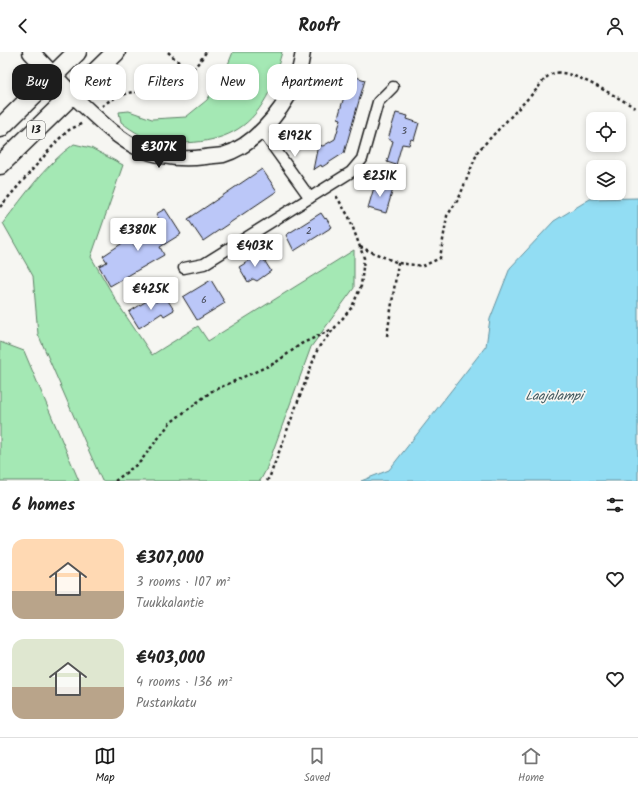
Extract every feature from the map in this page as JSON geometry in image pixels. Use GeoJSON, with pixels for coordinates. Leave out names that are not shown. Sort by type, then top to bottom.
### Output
{"type":"FeatureCollection","features":[{"type":"Feature","properties":{"kind":"highway","name":"13"},"geometry":{"type":"LineString","coordinates":[[62,68],[78,52]]}},
{"type":"Feature","properties":{"kind":"highway","name":"13"},"geometry":{"type":"LineString","coordinates":[[103,64],[116,52]]}},
{"type":"Feature","properties":{"kind":"highway","name":"13"},"geometry":{"type":"LineString","coordinates":[[0,165],[70,95]]}},
{"type":"Feature","properties":{"kind":"highway","name":"13"},"geometry":{"type":"LineString","coordinates":[[0,128],[29,100]]}},
{"type":"Feature","properties":{"kind":"main road"},"geometry":{"type":"LineString","coordinates":[[31,52],[42,64]]}},
{"type":"Feature","properties":{"kind":"main road"},"geometry":{"type":"LineString","coordinates":[[62,84],[70,93]]}},
{"type":"Feature","properties":{"kind":"street"},"geometry":{"type":"LineString","coordinates":[[78,100],[123,139],[138,148],[153,154],[172,158],[190,159],[223,155],[247,142],[262,131],[276,115],[294,87],[303,52]]}},
{"type":"Feature","properties":{"kind":"street"},"geometry":{"type":"LineString","coordinates":[[184,268],[204,264],[351,172],[362,160],[378,102],[393,87]]}},
{"type":"Feature","properties":{"kind":"street"},"geometry":{"type":"LineString","coordinates":[[262,131],[310,198]]}},
{"type":"Feature","properties":{"kind":"path"},"geometry":{"type":"LineString","coordinates":[[168,52],[181,64]]}},
{"type":"Feature","properties":{"kind":"path"},"geometry":{"type":"LineString","coordinates":[[360,247],[398,263],[423,266],[440,258],[448,216],[459,198],[478,151],[537,90],[545,78],[553,73],[568,74],[601,88],[619,100],[638,109]]}},
{"type":"Feature","properties":{"kind":"path"},"geometry":{"type":"LineString","coordinates":[[267,481],[318,348],[352,307],[361,286],[364,258],[349,217],[330,184]]}},
{"type":"Feature","properties":{"kind":"path"},"geometry":{"type":"LineString","coordinates":[[388,336],[398,263]]}},
{"type":"Feature","properties":{"kind":"path"},"geometry":{"type":"LineString","coordinates":[[115,481],[140,462],[170,424],[212,391],[275,363],[301,344],[334,329]]}},
{"type":"Feature","properties":{"kind":"green space"},"geometry":{"type":"Polygon","coordinates":[[[233,52],[282,52],[278,64],[267,64],[267,95],[263,103],[255,114],[238,129],[218,138],[206,141],[166,144],[158,143],[147,138],[121,122],[119,112],[129,111],[152,119],[186,117],[207,100],[259,100],[259,64],[228,64],[233,52]]]}},
{"type":"Feature","properties":{"kind":"green space"},"geometry":{"type":"Polygon","coordinates":[[[74,144],[91,148],[123,165],[91,257],[120,307],[152,355],[198,326],[208,341],[354,250],[354,288],[311,347],[266,470],[260,481],[102,481],[38,334],[33,276],[3,223],[27,191],[54,161],[74,144]]]}},
{"type":"Feature","properties":{"kind":"green space"},"geometry":{"type":"Polygon","coordinates":[[[0,342],[24,351],[79,481],[0,481],[0,342]]]}},
{"type":"Feature","properties":{"kind":"water","name":"Laajalampi"},"geometry":{"type":"Polygon","coordinates":[[[626,198],[638,198],[638,481],[361,481],[389,470],[486,346],[490,319],[510,268],[554,221],[588,200],[626,200],[626,198]]]}},
{"type":"Feature","properties":{"kind":"building"},"geometry":{"type":"Polygon","coordinates":[[[357,77],[365,80],[344,153],[322,167],[321,165],[313,170],[318,145],[323,146],[335,139],[341,119],[338,118],[343,100],[357,100],[357,77]]]}},
{"type":"Feature","properties":{"kind":"building"},"geometry":{"type":"Polygon","coordinates":[[[396,113],[408,116],[407,119],[419,123],[414,140],[411,139],[409,145],[402,144],[396,165],[387,162],[393,141],[388,139],[396,113]]]}},
{"type":"Feature","properties":{"kind":"building"},"geometry":{"type":"Polygon","coordinates":[[[262,169],[277,191],[203,241],[188,219],[262,169]]]}},
{"type":"Feature","properties":{"kind":"building"},"geometry":{"type":"Polygon","coordinates":[[[375,184],[393,189],[386,213],[368,208],[375,184]]]}},
{"type":"Feature","properties":{"kind":"building"},"geometry":{"type":"Polygon","coordinates":[[[165,209],[181,234],[160,247],[164,255],[110,286],[99,266],[107,262],[103,256],[130,238],[135,246],[165,229],[156,214],[165,209]]]}},
{"type":"Feature","properties":{"kind":"building"},"geometry":{"type":"Polygon","coordinates":[[[321,213],[332,227],[294,251],[286,235],[321,213]]]}},
{"type":"Feature","properties":{"kind":"building"},"geometry":{"type":"Polygon","coordinates":[[[259,252],[271,271],[257,281],[253,279],[248,282],[239,267],[252,259],[251,257],[259,252]]]}},
{"type":"Feature","properties":{"kind":"building"},"geometry":{"type":"Polygon","coordinates":[[[211,280],[225,303],[197,320],[183,297],[211,280]]]}},
{"type":"Feature","properties":{"kind":"building"},"geometry":{"type":"Polygon","coordinates":[[[165,296],[174,310],[164,316],[162,313],[139,328],[129,312],[153,297],[156,302],[165,296]]]}}]}
